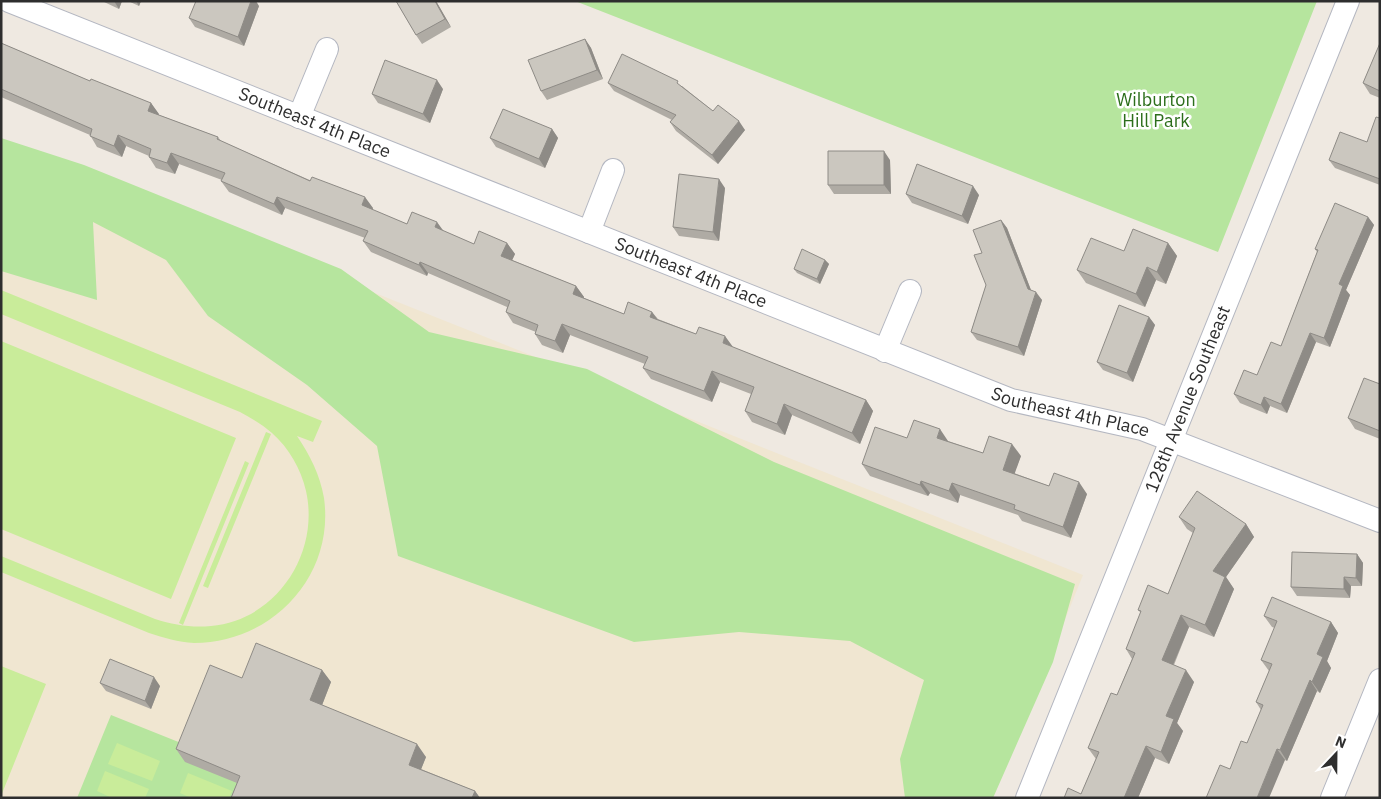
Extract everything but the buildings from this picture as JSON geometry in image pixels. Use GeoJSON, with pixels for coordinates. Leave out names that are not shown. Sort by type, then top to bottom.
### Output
{"type":"FeatureCollection","features":[{"type":"Feature","properties":{"kind":"street","name":"Southeast 4th Place"},"geometry":{"type":"LineString","coordinates":[[9,1],[1012,400],[1142,428],[1380,521]]}},
{"type":"Feature","properties":{"kind":"street","name":"128th Avenue Southeast"},"geometry":{"type":"LineString","coordinates":[[1026,798],[1348,1]]}},
{"type":"Feature","properties":{"kind":"street"},"geometry":{"type":"LineString","coordinates":[[299,117],[327,49]]}},
{"type":"Feature","properties":{"kind":"street"},"geometry":{"type":"LineString","coordinates":[[589,232],[613,170]]}},
{"type":"Feature","properties":{"kind":"street"},"geometry":{"type":"LineString","coordinates":[[885,351],[910,292]]}},
{"type":"Feature","properties":{"kind":"street"},"geometry":{"type":"LineString","coordinates":[[1332,798],[1380,680]]}},
{"type":"Feature","properties":{"kind":"shaded area"},"geometry":{"type":"Polygon","coordinates":[[[1,144],[1083,575],[993,798],[1,798],[1,144]]]}},
{"type":"Feature","properties":{"kind":"green space","name":"Wilburton Hill Park"},"geometry":{"type":"Polygon","coordinates":[[[575,1],[1317,1],[1218,252],[575,1]]]}},
{"type":"Feature","properties":{"kind":"green space"},"geometry":{"type":"Polygon","coordinates":[[[1,138],[84,165],[341,269],[429,332],[587,369],[774,462],[1075,584],[1053,662],[993,798],[905,798],[900,759],[924,680],[850,641],[739,632],[634,642],[398,556],[377,446],[307,385],[208,316],[166,260],[93,222],[97,300],[1,271],[1,138]]]}},
{"type":"Feature","properties":{"kind":"green space"},"geometry":{"type":"Polygon","coordinates":[[[1,290],[322,421],[313,442],[297,436],[314,466],[324,498],[325,527],[319,554],[308,579],[292,600],[272,618],[248,631],[222,640],[194,643],[182,642],[149,633],[1,572],[1,556],[155,619],[183,626],[211,626],[235,621],[256,611],[274,597],[288,580],[299,559],[306,537],[309,514],[306,491],[298,467],[284,445],[264,427],[240,412],[1,314],[1,290]]]}},
{"type":"Feature","properties":{"kind":"green space"},"geometry":{"type":"Polygon","coordinates":[[[1,341],[236,438],[171,599],[1,529],[1,341]]]}},
{"type":"Feature","properties":{"kind":"green space"},"geometry":{"type":"Polygon","coordinates":[[[266,432],[271,434],[208,588],[203,586],[266,432]]]}},
{"type":"Feature","properties":{"kind":"green space"},"geometry":{"type":"Polygon","coordinates":[[[245,461],[249,463],[183,625],[179,623],[245,461]]]}},
{"type":"Feature","properties":{"kind":"green space"},"geometry":{"type":"Polygon","coordinates":[[[1,666],[46,684],[1,796],[1,666]]]}},
{"type":"Feature","properties":{"kind":"green space"},"geometry":{"type":"Polygon","coordinates":[[[111,715],[191,747],[249,788],[245,798],[77,798],[111,715]]]}},
{"type":"Feature","properties":{"kind":"green space"},"geometry":{"type":"Polygon","coordinates":[[[117,743],[160,761],[152,781],[108,764],[117,743]]]}},
{"type":"Feature","properties":{"kind":"green space"},"geometry":{"type":"Polygon","coordinates":[[[105,771],[149,789],[145,798],[112,798],[97,791],[105,771]]]}},
{"type":"Feature","properties":{"kind":"green space"},"geometry":{"type":"Polygon","coordinates":[[[188,773],[232,791],[229,798],[191,798],[180,793],[188,773]]]}}]}
